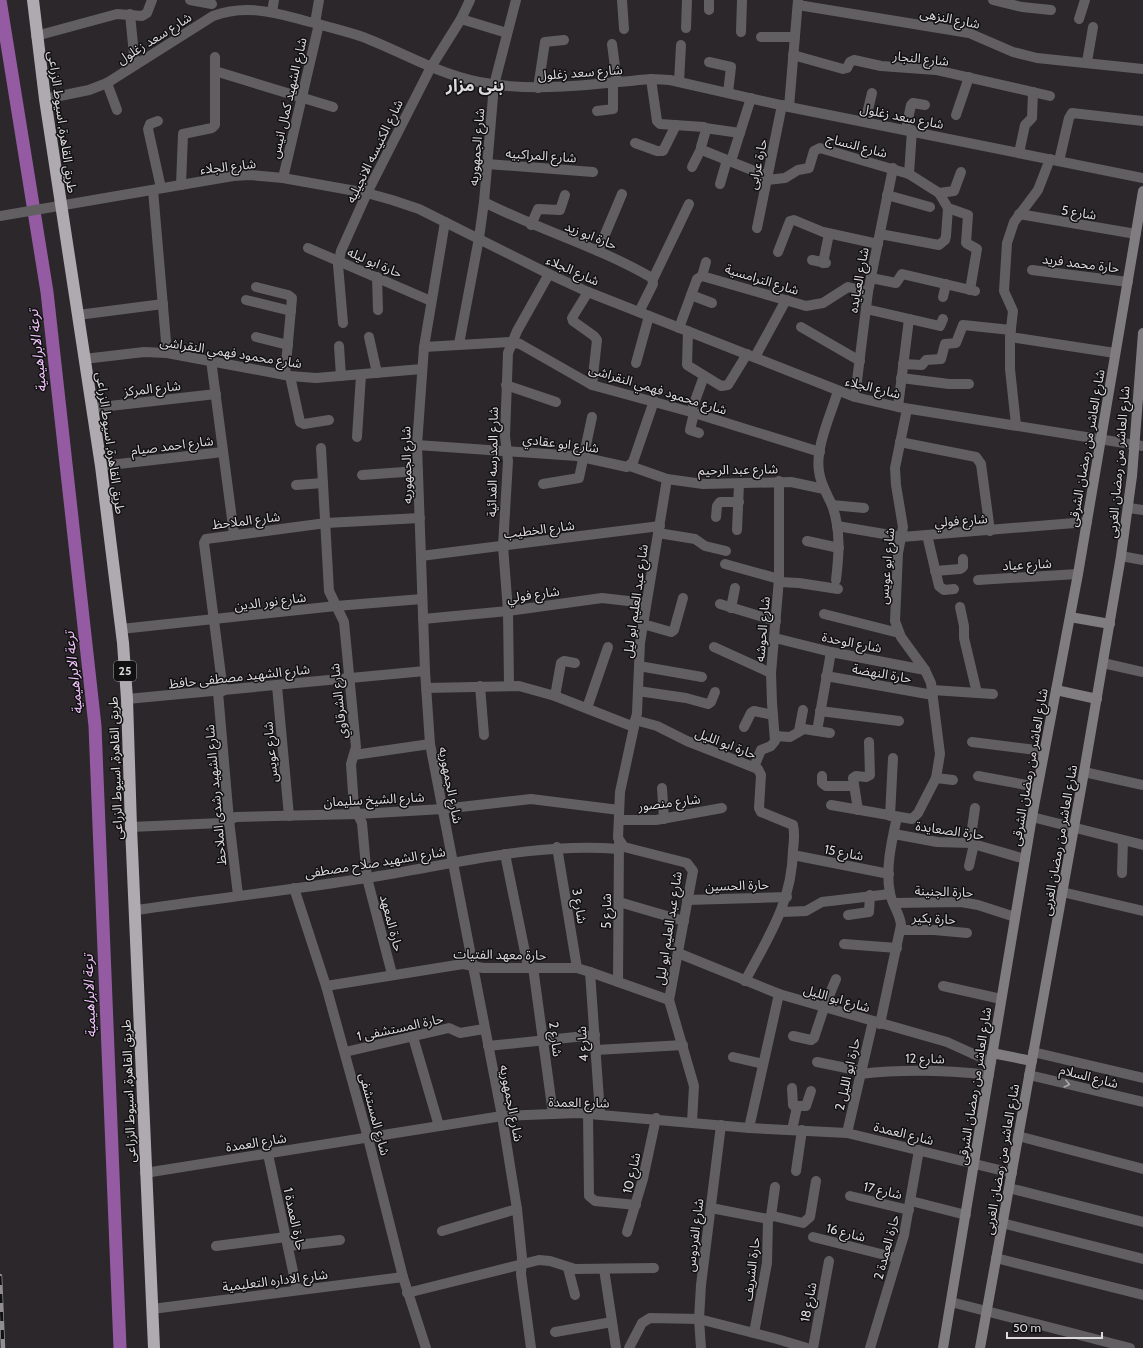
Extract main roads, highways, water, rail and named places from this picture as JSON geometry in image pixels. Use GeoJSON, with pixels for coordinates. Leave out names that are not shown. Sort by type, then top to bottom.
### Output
{"type":"FeatureCollection","features":[{"type":"Feature","properties":{"kind":"highway","name":"طريق القاهرة, اسيوط الزراعى"},"geometry":{"type":"LineString","coordinates":[[33,0],[36,36],[45,99],[101,466],[121,629],[127,699],[145,1173],[154,1348]]}},
{"type":"Feature","properties":{"kind":"waterway","name":"ترعة الابراهيمية"},"geometry":{"type":"LineString","coordinates":[[0,0],[47,292],[95,726],[120,1348]]}},
{"type":"Feature","properties":{"kind":"railway"},"geometry":{"type":"LineString","coordinates":[[0,1276],[3,1348]]}},
{"type":"Feature","properties":{"kind":"district","name":"بنى مزار"},"geometry":{"type":"Point","coordinates":[475,85]}}]}
